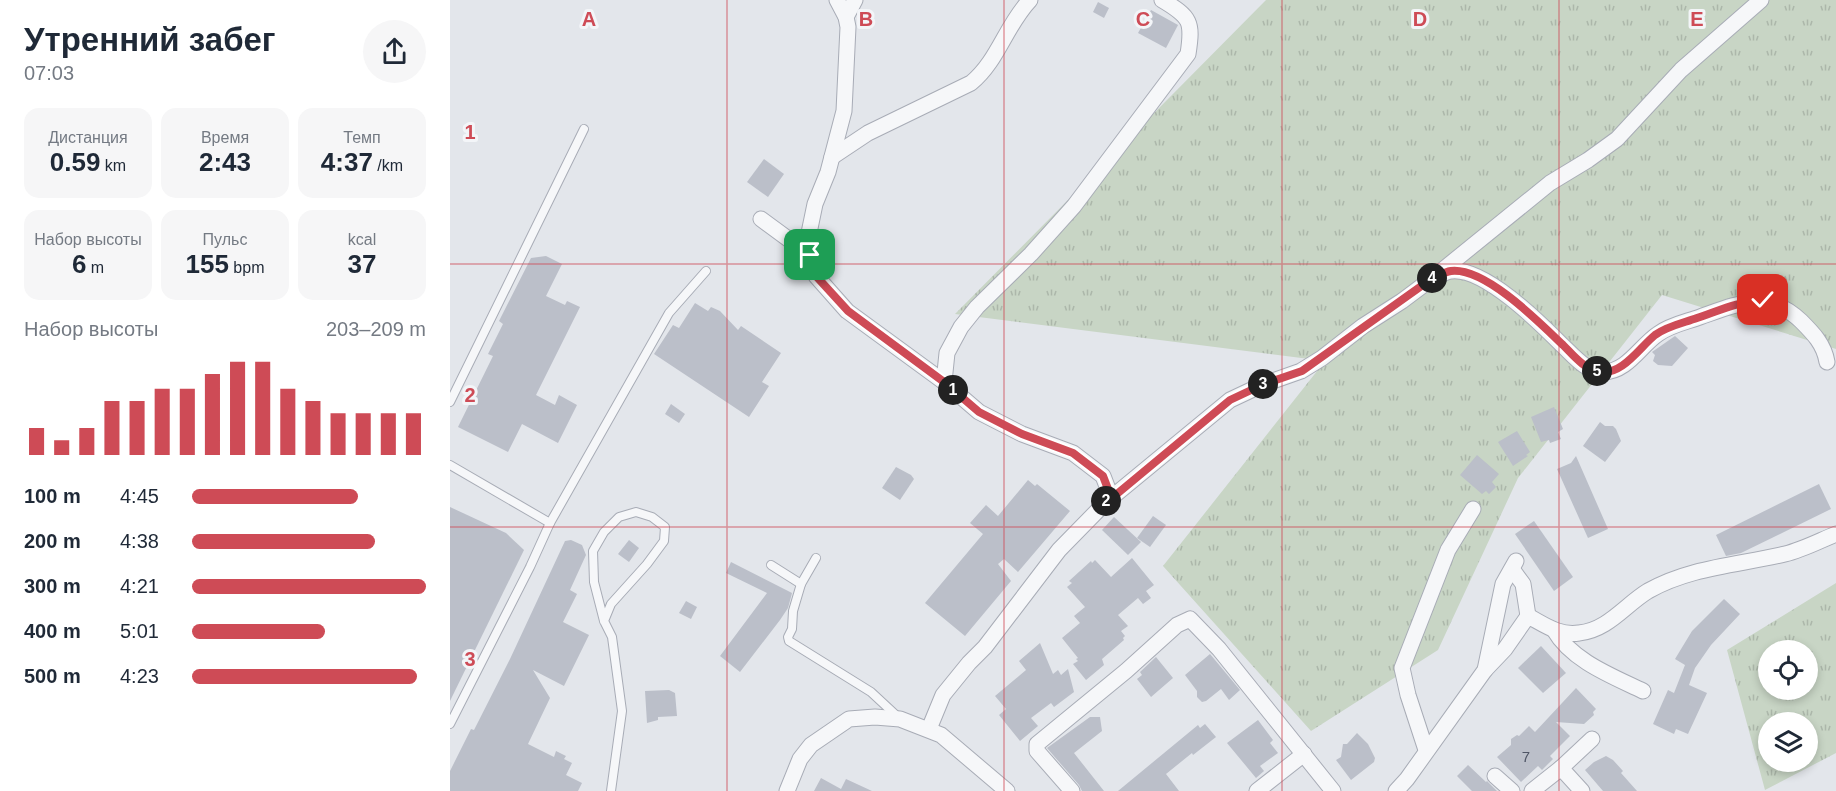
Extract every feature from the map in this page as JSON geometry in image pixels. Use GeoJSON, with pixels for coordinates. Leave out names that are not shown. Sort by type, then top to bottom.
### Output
{"type":"FeatureCollection","features":[{"type":"Feature","properties":{"kind":"street"},"geometry":{"type":"LineString","coordinates":[[837,0],[846,16],[848,27],[844,111],[832,157],[815,204],[809,233],[810,255],[816,276],[848,311],[944,382],[979,412],[1022,434],[1073,453],[1103,476],[1108,489],[1106,503]]}},
{"type":"Feature","properties":{"kind":"street"},"geometry":{"type":"LineString","coordinates":[[846,16],[855,0]]}},
{"type":"Feature","properties":{"kind":"street"},"geometry":{"type":"LineString","coordinates":[[832,157],[868,133],[971,83],[984,73],[1013,22],[1030,0]]}},
{"type":"Feature","properties":{"kind":"street"},"geometry":{"type":"LineString","coordinates":[[929,729],[943,695],[985,647],[1059,550],[1106,503],[1230,400],[1264,384],[1302,371],[1434,277],[1474,242],[1550,183],[1617,139],[1682,70],[1761,0]]}},
{"type":"Feature","properties":{"kind":"street"},"geometry":{"type":"LineString","coordinates":[[944,382],[947,353],[961,327],[977,307],[1031,254],[1074,206],[1188,54],[1191,35],[1188,20],[1172,3]]}},
{"type":"Feature","properties":{"kind":"street"},"geometry":{"type":"LineString","coordinates":[[761,219],[810,255]]}},
{"type":"Feature","properties":{"kind":"street"},"geometry":{"type":"LineString","coordinates":[[1434,277],[1451,271],[1461,272],[1494,285],[1563,345],[1579,363],[1601,372],[1615,369],[1629,360],[1656,334],[1671,326],[1734,304],[1763,300],[1795,316],[1825,349],[1827,362]]}},
{"type":"Feature","properties":{"kind":"street"},"geometry":{"type":"LineString","coordinates":[[1426,750],[1407,695],[1402,668],[1448,550],[1473,509]]}},
{"type":"Feature","properties":{"kind":"street"},"geometry":{"type":"LineString","coordinates":[[1528,616],[1562,634],[1581,633],[1603,625],[1646,592],[1669,580],[1689,573],[1788,554],[1836,534]]}},
{"type":"Feature","properties":{"kind":"street"},"geometry":{"type":"LineString","coordinates":[[1396,791],[1485,670],[1505,648],[1528,616],[1523,584],[1514,565],[1503,584],[1485,670]]}},
{"type":"Feature","properties":{"kind":"street"},"geometry":{"type":"LineString","coordinates":[[1072,791],[1037,751],[1036,744],[1177,625],[1190,619],[1219,649],[1333,791]]}},
{"type":"Feature","properties":{"kind":"street"},"geometry":{"type":"LineString","coordinates":[[1554,630],[1560,640],[1584,659],[1604,672],[1643,691]]}},
{"type":"Feature","properties":{"kind":"street"},"geometry":{"type":"LineString","coordinates":[[787,791],[800,759],[811,745],[849,719],[875,717],[900,719],[941,735],[1007,791]]}},
{"type":"Feature","properties":{"kind":"street"},"geometry":{"type":"LineString","coordinates":[[1532,791],[1592,739]]}},
{"type":"Feature","properties":{"kind":"street"},"geometry":{"type":"LineString","coordinates":[[1257,791],[1304,754]]}},
{"type":"Feature","properties":{"kind":"street"},"geometry":{"type":"LineString","coordinates":[[1561,768],[1582,791]]}},
{"type":"Feature","properties":{"kind":"street"},"geometry":{"type":"LineString","coordinates":[[1495,776],[1512,791]]}},
{"type":"Feature","properties":{"kind":"lane"},"geometry":{"type":"LineString","coordinates":[[450,402],[584,129]]}},
{"type":"Feature","properties":{"kind":"lane"},"geometry":{"type":"LineString","coordinates":[[450,724],[525,577],[549,523],[669,313],[706,271]]}},
{"type":"Feature","properties":{"kind":"lane"},"geometry":{"type":"LineString","coordinates":[[450,465],[549,523]]}},
{"type":"Feature","properties":{"kind":"lane"},"geometry":{"type":"LineString","coordinates":[[604,621],[611,604],[664,541],[665,527],[652,517],[636,512],[619,517],[603,532],[593,551],[594,582],[604,621],[612,637],[622,711],[611,791]]}},
{"type":"Feature","properties":{"kind":"lane"},"geometry":{"type":"LineString","coordinates":[[816,558],[801,584],[793,611],[789,642],[871,692],[900,719]]}},
{"type":"Feature","properties":{"kind":"lane"},"geometry":{"type":"LineString","coordinates":[[771,565],[801,584]]}},
{"type":"Feature","properties":{"kind":"green space"},"geometry":{"type":"Polygon","coordinates":[[[1266,0],[1836,0],[1836,349],[1662,295],[1518,478],[1438,650],[1311,731],[1163,566],[1325,361],[955,314],[1266,0]]]}},
{"type":"Feature","properties":{"kind":"green space"},"geometry":{"type":"Polygon","coordinates":[[[1836,583],[1836,753],[1818,762],[1818,712],[1758,712],[1758,764],[1727,650],[1836,583]]]}},
{"type":"Feature","properties":{"kind":"green space"},"geometry":{"type":"Polygon","coordinates":[[[1760,772],[1800,772],[1765,790],[1760,772]]]}},
{"type":"Feature","properties":{"kind":"building"},"geometry":{"type":"Polygon","coordinates":[[[1098,2],[1109,8],[1104,18],[1093,12],[1098,2]]]}},
{"type":"Feature","properties":{"kind":"building"},"geometry":{"type":"Polygon","coordinates":[[[1151,10],[1178,25],[1166,48],[1138,33],[1151,10]]]}},
{"type":"Feature","properties":{"kind":"building"},"geometry":{"type":"Polygon","coordinates":[[[764,159],[784,174],[768,197],[747,182],[764,159]]]}},
{"type":"Feature","properties":{"kind":"building"},"geometry":{"type":"Polygon","coordinates":[[[546,256],[562,264],[546,296],[565,305],[567,301],[580,307],[536,395],[555,405],[559,395],[577,405],[558,443],[522,424],[508,452],[458,427],[493,356],[488,354],[503,324],[499,321],[531,258],[546,256]]]}},
{"type":"Feature","properties":{"kind":"building"},"geometry":{"type":"Polygon","coordinates":[[[695,303],[708,311],[711,307],[720,311],[738,330],[741,326],[781,353],[762,382],[769,386],[749,417],[654,354],[673,325],[679,328],[695,303]]]}},
{"type":"Feature","properties":{"kind":"building"},"geometry":{"type":"Polygon","coordinates":[[[1675,336],[1688,348],[1672,366],[1658,365],[1653,361],[1655,355],[1652,352],[1675,336]]]}},
{"type":"Feature","properties":{"kind":"building"},"geometry":{"type":"Polygon","coordinates":[[[671,404],[685,414],[679,423],[665,414],[671,404]]]}},
{"type":"Feature","properties":{"kind":"building"},"geometry":{"type":"Polygon","coordinates":[[[1554,407],[1563,429],[1558,432],[1561,439],[1550,443],[1549,440],[1541,442],[1531,417],[1554,407]]]}},
{"type":"Feature","properties":{"kind":"building"},"geometry":{"type":"Polygon","coordinates":[[[1600,422],[1605,426],[1613,426],[1621,441],[1605,462],[1583,446],[1600,422]]]}},
{"type":"Feature","properties":{"kind":"building"},"geometry":{"type":"Polygon","coordinates":[[[1517,431],[1530,452],[1526,455],[1528,456],[1513,466],[1498,442],[1517,431]]]}},
{"type":"Feature","properties":{"kind":"building"},"geometry":{"type":"Polygon","coordinates":[[[1477,455],[1499,474],[1492,482],[1496,487],[1489,494],[1486,491],[1482,494],[1460,475],[1477,455]]]}},
{"type":"Feature","properties":{"kind":"building"},"geometry":{"type":"Polygon","coordinates":[[[1576,456],[1608,529],[1588,538],[1557,469],[1571,463],[1576,456]]]}},
{"type":"Feature","properties":{"kind":"building"},"geometry":{"type":"Polygon","coordinates":[[[896,467],[914,479],[900,500],[882,488],[896,467]]]}},
{"type":"Feature","properties":{"kind":"building"},"geometry":{"type":"Polygon","coordinates":[[[1028,480],[1035,486],[1037,484],[1070,511],[1018,572],[1004,559],[998,564],[1011,581],[965,636],[925,603],[983,534],[970,523],[986,505],[998,516],[1028,480]]]}},
{"type":"Feature","properties":{"kind":"building"},"geometry":{"type":"Polygon","coordinates":[[[1819,484],[1831,509],[1741,553],[1726,556],[1716,535],[1819,484]]]}},
{"type":"Feature","properties":{"kind":"building"},"geometry":{"type":"Polygon","coordinates":[[[450,507],[506,533],[524,550],[450,701],[450,507]]]}},
{"type":"Feature","properties":{"kind":"building"},"geometry":{"type":"Polygon","coordinates":[[[1153,516],[1166,525],[1150,547],[1137,538],[1153,516]]]}},
{"type":"Feature","properties":{"kind":"building"},"geometry":{"type":"Polygon","coordinates":[[[1114,517],[1141,542],[1128,555],[1102,530],[1114,517]]]}},
{"type":"Feature","properties":{"kind":"building"},"geometry":{"type":"Polygon","coordinates":[[[1534,521],[1573,577],[1554,591],[1515,534],[1534,521]]]}},
{"type":"Feature","properties":{"kind":"building"},"geometry":{"type":"Polygon","coordinates":[[[571,540],[582,545],[586,555],[570,590],[577,594],[563,622],[589,635],[564,686],[533,670],[550,698],[528,744],[554,757],[556,751],[566,756],[564,759],[572,763],[566,775],[582,783],[578,791],[450,791],[450,771],[510,659],[565,541],[571,540]]]}},
{"type":"Feature","properties":{"kind":"building"},"geometry":{"type":"Polygon","coordinates":[[[629,540],[639,548],[629,562],[618,554],[629,540]]]}},
{"type":"Feature","properties":{"kind":"building"},"geometry":{"type":"Polygon","coordinates":[[[1132,558],[1154,585],[1146,591],[1151,598],[1143,604],[1138,598],[1118,615],[1128,626],[1121,631],[1125,636],[1124,640],[1102,659],[1104,665],[1086,680],[1073,664],[1078,661],[1076,659],[1078,658],[1062,638],[1080,623],[1074,616],[1085,607],[1067,587],[1072,583],[1069,581],[1091,561],[1092,563],[1095,560],[1111,577],[1132,558]]]}},
{"type":"Feature","properties":{"kind":"building"},"geometry":{"type":"Polygon","coordinates":[[[731,562],[792,593],[788,608],[740,672],[720,656],[767,593],[726,573],[731,562]]]}},
{"type":"Feature","properties":{"kind":"building"},"geometry":{"type":"Polygon","coordinates":[[[1724,599],[1740,614],[1711,645],[1695,668],[1689,685],[1707,693],[1688,734],[1676,729],[1674,734],[1653,724],[1668,690],[1674,693],[1685,665],[1675,659],[1692,631],[1724,599]]]}},
{"type":"Feature","properties":{"kind":"building"},"geometry":{"type":"Polygon","coordinates":[[[686,601],[697,607],[691,619],[679,613],[686,601]]]}},
{"type":"Feature","properties":{"kind":"building"},"geometry":{"type":"Polygon","coordinates":[[[1040,643],[1053,674],[1058,670],[1061,675],[1068,669],[1074,692],[1054,707],[1051,703],[1031,718],[1038,726],[1020,741],[999,715],[1006,709],[995,696],[1026,670],[1019,661],[1040,643]]]}},
{"type":"Feature","properties":{"kind":"building"},"geometry":{"type":"Polygon","coordinates":[[[1541,646],[1566,673],[1543,693],[1518,668],[1541,646]]]}},
{"type":"Feature","properties":{"kind":"building"},"geometry":{"type":"Polygon","coordinates":[[[1210,654],[1240,690],[1229,700],[1221,689],[1202,702],[1185,675],[1210,654]]]}},
{"type":"Feature","properties":{"kind":"building"},"geometry":{"type":"Polygon","coordinates":[[[1156,657],[1173,678],[1151,697],[1137,679],[1142,675],[1140,672],[1156,657]]]}},
{"type":"Feature","properties":{"kind":"building"},"geometry":{"type":"Polygon","coordinates":[[[1576,688],[1596,709],[1593,712],[1594,715],[1584,724],[1556,722],[1570,736],[1550,756],[1553,759],[1542,770],[1538,766],[1521,782],[1497,757],[1511,745],[1511,739],[1519,736],[1529,726],[1535,732],[1576,688]]]}},
{"type":"Feature","properties":{"kind":"building"},"geometry":{"type":"Polygon","coordinates":[[[669,690],[675,693],[677,716],[658,717],[658,720],[647,723],[645,691],[669,690]]]}},
{"type":"Feature","properties":{"kind":"building"},"geometry":{"type":"Polygon","coordinates":[[[1090,717],[1100,717],[1102,731],[1074,753],[1104,791],[1082,791],[1047,748],[1090,717]]]}},
{"type":"Feature","properties":{"kind":"building"},"geometry":{"type":"Polygon","coordinates":[[[1258,720],[1273,740],[1270,743],[1278,753],[1260,766],[1264,771],[1256,778],[1227,743],[1258,720]]]}},
{"type":"Feature","properties":{"kind":"building"},"geometry":{"type":"Polygon","coordinates":[[[1205,724],[1216,737],[1166,774],[1179,791],[1118,791],[1198,725],[1200,728],[1205,724]]]}},
{"type":"Feature","properties":{"kind":"building"},"geometry":{"type":"Polygon","coordinates":[[[1357,733],[1368,744],[1375,758],[1374,762],[1351,780],[1336,760],[1341,757],[1343,744],[1347,744],[1357,733]]]}},
{"type":"Feature","properties":{"kind":"building"},"geometry":{"type":"Polygon","coordinates":[[[1606,756],[1623,771],[1621,773],[1637,791],[1603,791],[1585,770],[1606,756]]]}},
{"type":"Feature","properties":{"kind":"building"},"geometry":{"type":"Polygon","coordinates":[[[1468,765],[1497,791],[1472,791],[1457,776],[1468,765]]]}},
{"type":"Feature","properties":{"kind":"building"},"geometry":{"type":"Polygon","coordinates":[[[821,778],[841,789],[846,779],[872,791],[814,791],[821,778]]]}},
{"type":"Feature","properties":{"kind":"route"},"geometry":{"type":"LineString","coordinates":[[810,255],[816,276],[848,311],[944,382],[979,412],[1022,434],[1073,453],[1103,476],[1108,489],[1106,503],[1230,400],[1264,384],[1302,371],[1434,277],[1451,271],[1461,272],[1494,285],[1563,345],[1579,363],[1601,372],[1615,369],[1629,360],[1656,334],[1671,326],[1734,304],[1763,300]]}}]}
